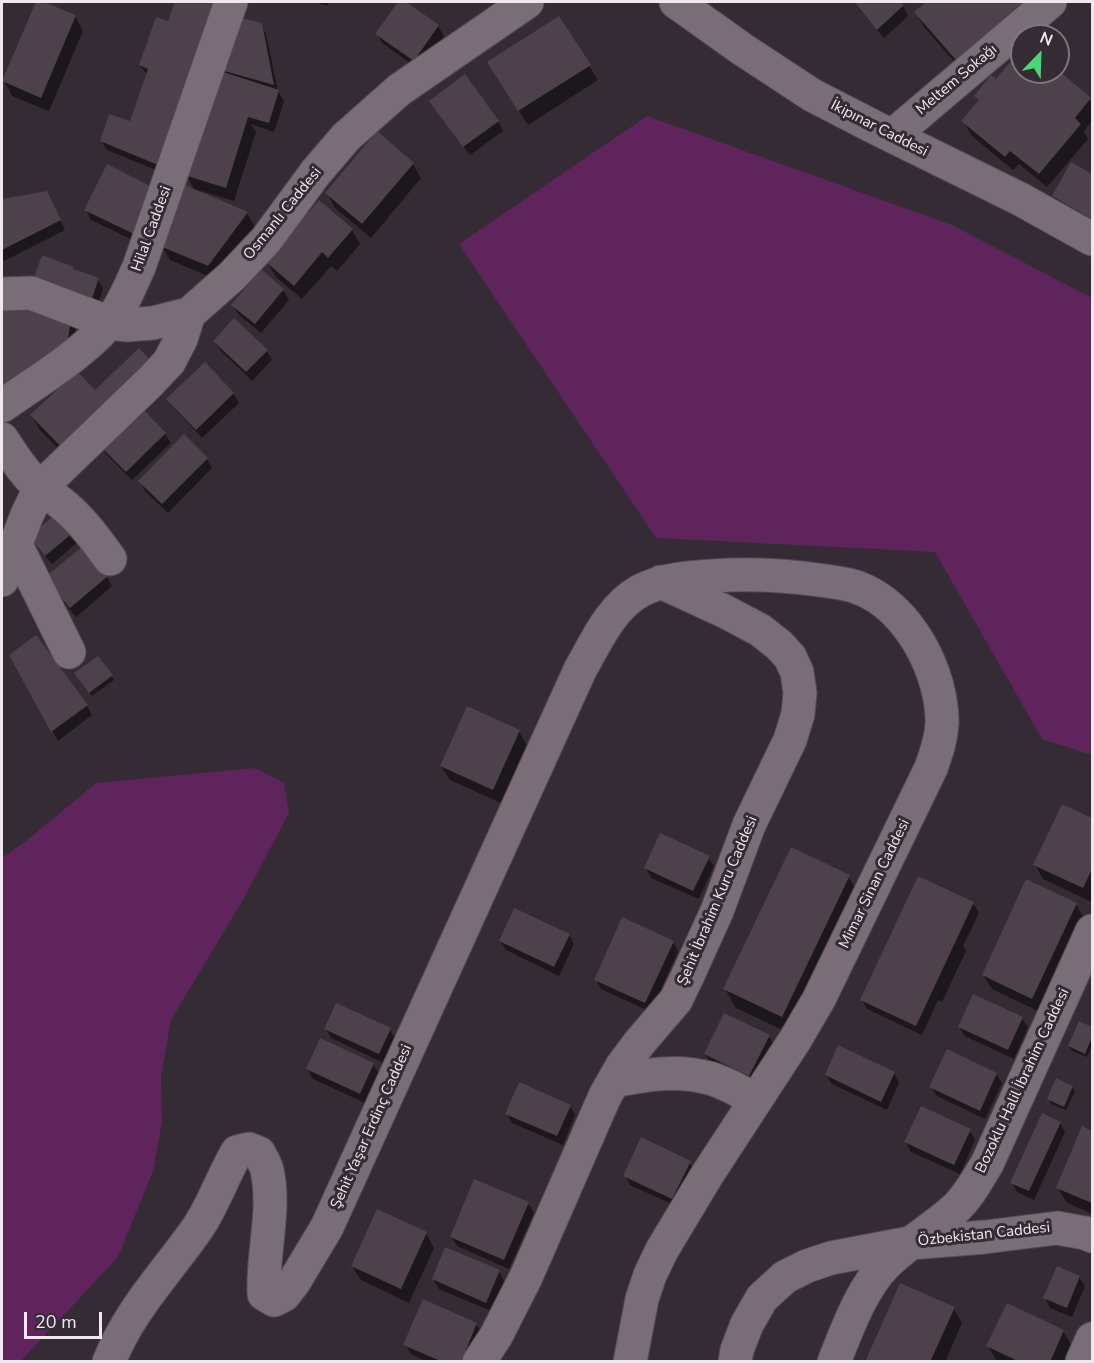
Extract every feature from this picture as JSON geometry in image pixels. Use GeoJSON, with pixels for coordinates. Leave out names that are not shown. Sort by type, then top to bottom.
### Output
{"type":"FeatureCollection","features":[{"type":"Feature","properties":{"kind":"street","name":"Hilal Caddesi"},"geometry":{"type":"LineString","coordinates":[[2,406],[86,345],[110,323],[140,267],[231,2]]}},
{"type":"Feature","properties":{"kind":"street","name":"Osmanlı Caddesi"},"geometry":{"type":"LineString","coordinates":[[2,580],[40,488],[169,362],[181,339],[189,314],[232,276],[266,240],[316,172],[346,137],[399,90],[527,2]]}},
{"type":"Feature","properties":{"kind":"street","name":"İkipınar Caddesi"},"geometry":{"type":"LineString","coordinates":[[676,2],[812,95],[1020,199],[1092,239]]}},
{"type":"Feature","properties":{"kind":"street","name":"Meltem Sokağı"},"geometry":{"type":"LineString","coordinates":[[892,136],[1050,2]]}},
{"type":"Feature","properties":{"kind":"street"},"geometry":{"type":"LineString","coordinates":[[2,294],[31,293],[110,323],[127,325],[153,323],[189,314]]}},
{"type":"Feature","properties":{"kind":"street"},"geometry":{"type":"LineString","coordinates":[[2,439],[24,471],[92,533],[110,559]]}},
{"type":"Feature","properties":{"kind":"street"},"geometry":{"type":"LineString","coordinates":[[16,545],[69,652]]}},
{"type":"Feature","properties":{"kind":"street","name":"Mimar Sinan Caddesi"},"geometry":{"type":"LineString","coordinates":[[630,1362],[642,1299],[662,1250],[819,999],[931,768],[939,747],[942,725],[941,703],[936,679],[928,658],[910,630],[894,611],[877,597],[859,588],[791,576],[743,575],[661,582]]}},
{"type":"Feature","properties":{"kind":"street","name":"Şehit İbrahim Kuru Caddesi"},"geometry":{"type":"LineString","coordinates":[[479,1362],[496,1336],[526,1277],[605,1096],[621,1066],[676,1000],[717,911],[749,825],[790,740],[798,714],[800,693],[797,672],[790,657],[779,645],[760,630],[661,582]]}},
{"type":"Feature","properties":{"kind":"street","name":"Şehit Yaşar Erdinç Caddesi"},"geometry":{"type":"LineString","coordinates":[[109,1362],[130,1320],[200,1224],[237,1152],[249,1149],[259,1153],[267,1169],[270,1200],[269,1231],[263,1276],[264,1294],[274,1300],[284,1295],[294,1282],[327,1227],[580,669],[602,631],[621,605],[639,592],[661,582]]}},
{"type":"Feature","properties":{"kind":"street","name":"Bozoklu Halil İbrahim Caddesi"},"geometry":{"type":"LineString","coordinates":[[834,1362],[853,1316],[869,1286],[885,1265],[953,1210],[970,1193],[987,1164],[1092,931]]}},
{"type":"Feature","properties":{"kind":"street"},"geometry":{"type":"LineString","coordinates":[[614,1081],[641,1075],[687,1074],[709,1078],[756,1100]]}},
{"type":"Feature","properties":{"kind":"street","name":"Özbekistan Caddesi"},"geometry":{"type":"LineString","coordinates":[[735,1362],[747,1324],[762,1298],[785,1277],[807,1266],[831,1258],[910,1243],[1057,1228],[1092,1236]]}},
{"type":"Feature","properties":{"kind":"street"},"geometry":{"type":"LineString","coordinates":[[1082,1362],[1092,1339]]}},
{"type":"Feature","properties":{"kind":"shaded area"},"geometry":{"type":"Polygon","coordinates":[[[647,116],[952,225],[1092,298],[1092,755],[1042,739],[935,552],[656,538],[459,244],[647,116]]]}},
{"type":"Feature","properties":{"kind":"shaded area"},"geometry":{"type":"Polygon","coordinates":[[[255,768],[284,783],[289,813],[244,898],[171,1020],[161,1076],[162,1122],[153,1171],[118,1257],[21,1361],[2,1361],[2,858],[96,783],[255,768]]]}},
{"type":"Feature","properties":{"kind":"building"},"geometry":{"type":"Polygon","coordinates":[[[36,2],[44,2],[76,15],[41,98],[2,81],[36,2]]]}},
{"type":"Feature","properties":{"kind":"building"},"geometry":{"type":"Polygon","coordinates":[[[175,2],[221,2],[163,167],[100,141],[109,114],[130,121],[148,69],[139,65],[156,17],[168,21],[175,2]]]}},
{"type":"Feature","properties":{"kind":"building"},"geometry":{"type":"Polygon","coordinates":[[[398,2],[406,2],[439,25],[414,61],[375,34],[398,2]]]}},
{"type":"Feature","properties":{"kind":"building"},"geometry":{"type":"Polygon","coordinates":[[[854,2],[900,2],[904,5],[877,30],[854,2]]]}},
{"type":"Feature","properties":{"kind":"building"},"geometry":{"type":"Polygon","coordinates":[[[926,2],[1023,2],[956,60],[914,12],[926,2]]]}},
{"type":"Feature","properties":{"kind":"building"},"geometry":{"type":"Polygon","coordinates":[[[559,16],[591,65],[518,111],[487,62],[559,16]]]}},
{"type":"Feature","properties":{"kind":"building"},"geometry":{"type":"Polygon","coordinates":[[[241,18],[262,23],[274,85],[221,70],[241,18]]]}},
{"type":"Feature","properties":{"kind":"building"},"geometry":{"type":"Polygon","coordinates":[[[1010,62],[1010,84],[1070,84],[1070,80],[1091,98],[1075,118],[1081,124],[1039,174],[1010,151],[1005,157],[961,121],[979,100],[974,96],[991,75],[996,79],[1010,62]]]}},
{"type":"Feature","properties":{"kind":"building"},"geometry":{"type":"Polygon","coordinates":[[[217,70],[279,90],[269,123],[248,117],[226,188],[184,175],[217,70]]]}},
{"type":"Feature","properties":{"kind":"building"},"geometry":{"type":"Polygon","coordinates":[[[465,74],[499,121],[463,147],[429,101],[465,74]]]}},
{"type":"Feature","properties":{"kind":"building"},"geometry":{"type":"Polygon","coordinates":[[[377,131],[414,163],[362,224],[325,193],[377,131]]]}},
{"type":"Feature","properties":{"kind":"building"},"geometry":{"type":"Polygon","coordinates":[[[1071,162],[1092,174],[1092,219],[1052,196],[1071,162]]]}},
{"type":"Feature","properties":{"kind":"building"},"geometry":{"type":"Polygon","coordinates":[[[107,164],[156,189],[134,234],[84,210],[107,164]]]}},
{"type":"Feature","properties":{"kind":"building"},"geometry":{"type":"Polygon","coordinates":[[[180,183],[248,212],[208,266],[160,246],[180,183]]]}},
{"type":"Feature","properties":{"kind":"building"},"geometry":{"type":"Polygon","coordinates":[[[47,191],[61,220],[2,250],[2,199],[47,191]]]}},
{"type":"Feature","properties":{"kind":"building"},"geometry":{"type":"Polygon","coordinates":[[[319,200],[353,229],[328,258],[322,252],[294,286],[266,262],[319,200]]]}},
{"type":"Feature","properties":{"kind":"building"},"geometry":{"type":"Polygon","coordinates":[[[42,255],[99,278],[89,307],[31,287],[42,255]]]}},
{"type":"Feature","properties":{"kind":"building"},"geometry":{"type":"Polygon","coordinates":[[[261,269],[284,289],[255,324],[231,305],[261,269]]]}},
{"type":"Feature","properties":{"kind":"building"},"geometry":{"type":"Polygon","coordinates":[[[28,300],[71,319],[67,346],[8,389],[2,385],[2,304],[28,300]]]}},
{"type":"Feature","properties":{"kind":"building"},"geometry":{"type":"Polygon","coordinates":[[[234,318],[268,350],[246,372],[213,341],[234,318]]]}},
{"type":"Feature","properties":{"kind":"building"},"geometry":{"type":"Polygon","coordinates":[[[139,348],[157,367],[67,453],[30,415],[77,371],[95,390],[139,348]]]}},
{"type":"Feature","properties":{"kind":"building"},"geometry":{"type":"Polygon","coordinates":[[[205,362],[234,393],[196,430],[166,399],[205,362]]]}},
{"type":"Feature","properties":{"kind":"building"},"geometry":{"type":"Polygon","coordinates":[[[139,405],[166,433],[126,472],[98,444],[139,405]]]}},
{"type":"Feature","properties":{"kind":"building"},"geometry":{"type":"Polygon","coordinates":[[[184,434],[208,458],[162,504],[138,481],[184,434]]]}},
{"type":"Feature","properties":{"kind":"building"},"geometry":{"type":"Polygon","coordinates":[[[58,512],[75,531],[45,556],[29,537],[58,512]]]}},
{"type":"Feature","properties":{"kind":"building"},"geometry":{"type":"Polygon","coordinates":[[[83,546],[108,576],[70,608],[44,578],[83,546]]]}},
{"type":"Feature","properties":{"kind":"building"},"geometry":{"type":"Polygon","coordinates":[[[36,635],[88,705],[51,732],[9,655],[36,635]]]}},
{"type":"Feature","properties":{"kind":"building"},"geometry":{"type":"Polygon","coordinates":[[[98,656],[113,675],[89,693],[74,673],[98,656]]]}},
{"type":"Feature","properties":{"kind":"building"},"geometry":{"type":"Polygon","coordinates":[[[467,706],[520,730],[493,790],[440,766],[467,706]]]}},
{"type":"Feature","properties":{"kind":"building"},"geometry":{"type":"Polygon","coordinates":[[[1062,804],[1092,818],[1092,869],[1083,888],[1033,865],[1062,804]]]}},
{"type":"Feature","properties":{"kind":"building"},"geometry":{"type":"Polygon","coordinates":[[[660,833],[710,856],[693,891],[644,868],[660,833]]]}},
{"type":"Feature","properties":{"kind":"building"},"geometry":{"type":"Polygon","coordinates":[[[791,847],[850,875],[782,1017],[723,989],[791,847]]]}},
{"type":"Feature","properties":{"kind":"building"},"geometry":{"type":"Polygon","coordinates":[[[918,876],[974,902],[916,1026],[860,1000],[918,876]]]}},
{"type":"Feature","properties":{"kind":"building"},"geometry":{"type":"Polygon","coordinates":[[[1026,879],[1077,903],[1032,999],[982,975],[1026,879]]]}},
{"type":"Feature","properties":{"kind":"building"},"geometry":{"type":"Polygon","coordinates":[[[514,908],[570,934],[554,967],[499,941],[514,908]]]}},
{"type":"Feature","properties":{"kind":"building"},"geometry":{"type":"Polygon","coordinates":[[[622,917],[674,941],[645,1003],[594,980],[622,917]]]}},
{"type":"Feature","properties":{"kind":"building"},"geometry":{"type":"Polygon","coordinates":[[[973,994],[1023,1017],[1008,1050],[958,1027],[973,994]]]}},
{"type":"Feature","properties":{"kind":"building"},"geometry":{"type":"Polygon","coordinates":[[[336,1003],[391,1028],[379,1054],[324,1029],[336,1003]]]}},
{"type":"Feature","properties":{"kind":"building"},"geometry":{"type":"Polygon","coordinates":[[[724,1013],[770,1035],[749,1076],[704,1054],[724,1013]]]}},
{"type":"Feature","properties":{"kind":"building"},"geometry":{"type":"Polygon","coordinates":[[[1079,1021],[1092,1027],[1092,1037],[1085,1054],[1068,1046],[1079,1021]]]}},
{"type":"Feature","properties":{"kind":"building"},"geometry":{"type":"Polygon","coordinates":[[[320,1038],[374,1063],[360,1094],[306,1069],[320,1038]]]}},
{"type":"Feature","properties":{"kind":"building"},"geometry":{"type":"Polygon","coordinates":[[[838,1045],[895,1072],[881,1102],[825,1075],[838,1045]]]}},
{"type":"Feature","properties":{"kind":"building"},"geometry":{"type":"Polygon","coordinates":[[[947,1049],[997,1073],[980,1111],[929,1087],[947,1049]]]}},
{"type":"Feature","properties":{"kind":"building"},"geometry":{"type":"Polygon","coordinates":[[[1056,1078],[1073,1086],[1064,1107],[1047,1099],[1056,1078]]]}},
{"type":"Feature","properties":{"kind":"building"},"geometry":{"type":"Polygon","coordinates":[[[519,1082],[571,1105],[557,1136],[505,1114],[519,1082]]]}},
{"type":"Feature","properties":{"kind":"building"},"geometry":{"type":"Polygon","coordinates":[[[921,1106],[971,1129],[954,1165],[904,1142],[921,1106]]]}},
{"type":"Feature","properties":{"kind":"building"},"geometry":{"type":"Polygon","coordinates":[[[1042,1113],[1061,1122],[1029,1191],[1010,1183],[1042,1113]]]}},
{"type":"Feature","properties":{"kind":"building"},"geometry":{"type":"Polygon","coordinates":[[[1082,1126],[1092,1131],[1092,1203],[1056,1188],[1082,1126]]]}},
{"type":"Feature","properties":{"kind":"building"},"geometry":{"type":"Polygon","coordinates":[[[641,1137],[691,1161],[672,1199],[623,1176],[641,1137]]]}},
{"type":"Feature","properties":{"kind":"building"},"geometry":{"type":"Polygon","coordinates":[[[474,1179],[529,1202],[504,1260],[450,1237],[474,1179]]]}},
{"type":"Feature","properties":{"kind":"building"},"geometry":{"type":"Polygon","coordinates":[[[377,1209],[427,1232],[401,1289],[351,1266],[377,1209]]]}},
{"type":"Feature","properties":{"kind":"building"},"geometry":{"type":"Polygon","coordinates":[[[445,1247],[500,1270],[486,1303],[432,1279],[445,1247]]]}},
{"type":"Feature","properties":{"kind":"building"},"geometry":{"type":"Polygon","coordinates":[[[1057,1266],[1080,1276],[1067,1308],[1043,1298],[1057,1266]]]}},
{"type":"Feature","properties":{"kind":"building"},"geometry":{"type":"Polygon","coordinates":[[[900,1283],[955,1307],[930,1362],[865,1362],[900,1283]]]}},
{"type":"Feature","properties":{"kind":"building"},"geometry":{"type":"Polygon","coordinates":[[[423,1299],[477,1323],[461,1362],[443,1362],[403,1345],[423,1299]]]}},
{"type":"Feature","properties":{"kind":"building"},"geometry":{"type":"Polygon","coordinates":[[[1007,1303],[1064,1330],[1050,1362],[1020,1362],[986,1346],[1007,1303]]]}}]}
